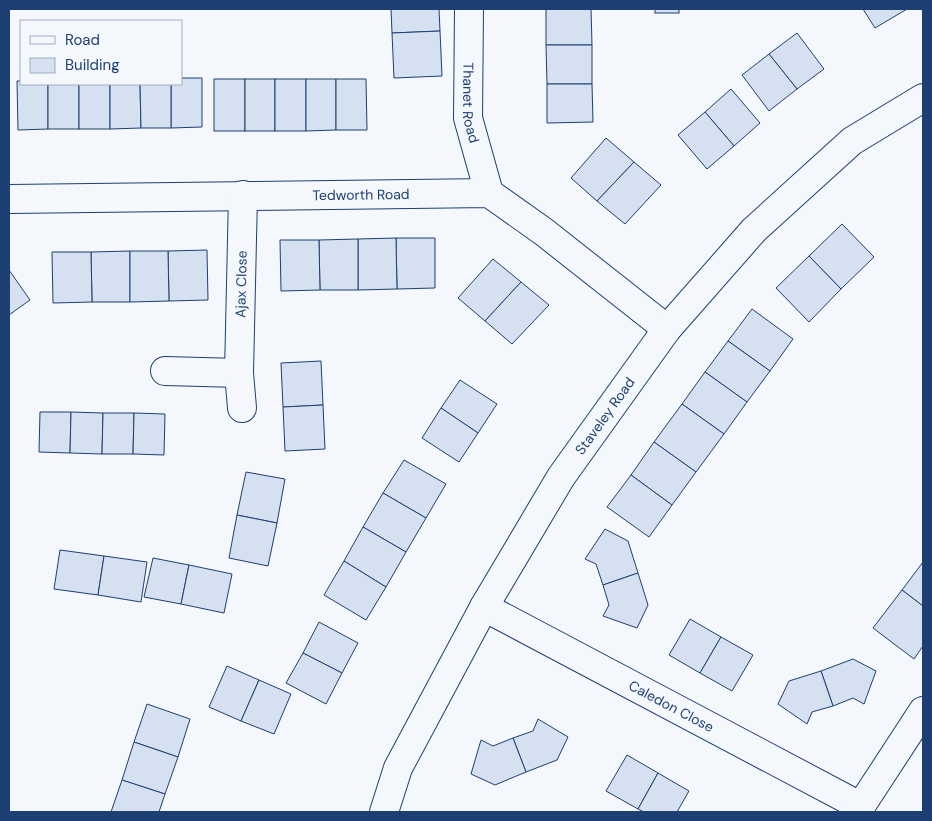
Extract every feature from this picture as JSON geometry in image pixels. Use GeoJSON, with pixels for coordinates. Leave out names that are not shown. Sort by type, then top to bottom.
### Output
{"type":"FeatureCollection","features":[{"type":"Feature","properties":{"kind":"street","name":"Thanet Road"},"geometry":{"type":"LineString","coordinates":[[469,9],[468,118],[489,193]]}},
{"type":"Feature","properties":{"kind":"street","name":"Staveley Road"},"geometry":{"type":"LineString","coordinates":[[384,812],[398,768],[484,607],[561,477],[667,330],[754,230],[852,141],[923,98]]}},
{"type":"Feature","properties":{"kind":"street","name":"Tedworth Road"},"geometry":{"type":"LineString","coordinates":[[9,199],[489,193]]}},
{"type":"Feature","properties":{"kind":"street"},"geometry":{"type":"LineString","coordinates":[[489,193],[544,232],[667,330]]}},
{"type":"Feature","properties":{"kind":"street","name":"Ajax Close"},"geometry":{"type":"LineString","coordinates":[[242,408],[239,373],[243,195]]}},
{"type":"Feature","properties":{"kind":"street"},"geometry":{"type":"LineString","coordinates":[[165,371],[239,373]]}},
{"type":"Feature","properties":{"kind":"street","name":"Caledon Close"},"geometry":{"type":"LineString","coordinates":[[484,607],[858,809],[923,711]]}},
{"type":"Feature","properties":{"kind":"building"},"geometry":{"type":"Polygon","coordinates":[[[391,9],[439,9],[440,31],[392,33],[391,9]]]}},
{"type":"Feature","properties":{"kind":"building"},"geometry":{"type":"Polygon","coordinates":[[[546,9],[591,9],[592,45],[546,45],[546,9]]]}},
{"type":"Feature","properties":{"kind":"building"},"geometry":{"type":"Polygon","coordinates":[[[655,9],[679,9],[679,13],[655,13],[655,9]]]}},
{"type":"Feature","properties":{"kind":"building"},"geometry":{"type":"Polygon","coordinates":[[[863,9],[907,9],[875,28],[863,9]]]}},
{"type":"Feature","properties":{"kind":"building"},"geometry":{"type":"Polygon","coordinates":[[[440,31],[442,76],[394,78],[392,33],[440,31]]]}},
{"type":"Feature","properties":{"kind":"building"},"geometry":{"type":"Polygon","coordinates":[[[797,33],[824,69],[797,89],[769,54],[797,33]]]}},
{"type":"Feature","properties":{"kind":"building"},"geometry":{"type":"Polygon","coordinates":[[[546,45],[592,45],[592,84],[547,84],[546,45]]]}},
{"type":"Feature","properties":{"kind":"building"},"geometry":{"type":"Polygon","coordinates":[[[769,54],[797,89],[769,111],[742,75],[769,54]]]}},
{"type":"Feature","properties":{"kind":"building"},"geometry":{"type":"Polygon","coordinates":[[[182,78],[202,78],[202,127],[171,128],[171,85],[182,85],[182,78]]]}},
{"type":"Feature","properties":{"kind":"building"},"geometry":{"type":"Polygon","coordinates":[[[214,79],[245,79],[245,131],[214,131],[214,79]]]}},
{"type":"Feature","properties":{"kind":"building"},"geometry":{"type":"Polygon","coordinates":[[[245,79],[275,79],[275,131],[245,131],[245,79]]]}},
{"type":"Feature","properties":{"kind":"building"},"geometry":{"type":"Polygon","coordinates":[[[275,79],[306,79],[306,131],[275,131],[275,79]]]}},
{"type":"Feature","properties":{"kind":"building"},"geometry":{"type":"Polygon","coordinates":[[[306,79],[336,79],[336,130],[306,131],[306,79]]]}},
{"type":"Feature","properties":{"kind":"building"},"geometry":{"type":"Polygon","coordinates":[[[336,79],[366,79],[367,130],[336,130],[336,79]]]}},
{"type":"Feature","properties":{"kind":"building"},"geometry":{"type":"Polygon","coordinates":[[[17,81],[20,81],[20,85],[48,85],[48,129],[18,130],[17,81]]]}},
{"type":"Feature","properties":{"kind":"building"},"geometry":{"type":"Polygon","coordinates":[[[547,84],[592,84],[593,122],[547,123],[547,84]]]}},
{"type":"Feature","properties":{"kind":"building"},"geometry":{"type":"Polygon","coordinates":[[[48,85],[79,85],[79,129],[48,129],[48,85]]]}},
{"type":"Feature","properties":{"kind":"building"},"geometry":{"type":"Polygon","coordinates":[[[79,85],[110,85],[110,129],[79,129],[79,85]]]}},
{"type":"Feature","properties":{"kind":"building"},"geometry":{"type":"Polygon","coordinates":[[[110,85],[140,85],[141,128],[110,129],[110,85]]]}},
{"type":"Feature","properties":{"kind":"building"},"geometry":{"type":"Polygon","coordinates":[[[140,85],[171,85],[171,128],[141,128],[140,85]]]}},
{"type":"Feature","properties":{"kind":"building"},"geometry":{"type":"Polygon","coordinates":[[[731,89],[760,123],[734,146],[705,112],[731,89]]]}},
{"type":"Feature","properties":{"kind":"building"},"geometry":{"type":"Polygon","coordinates":[[[705,112],[734,146],[707,169],[678,135],[705,112]]]}},
{"type":"Feature","properties":{"kind":"building"},"geometry":{"type":"Polygon","coordinates":[[[606,138],[634,162],[597,201],[571,178],[606,138]]]}},
{"type":"Feature","properties":{"kind":"building"},"geometry":{"type":"Polygon","coordinates":[[[634,162],[661,185],[625,224],[597,201],[634,162]]]}},
{"type":"Feature","properties":{"kind":"building"},"geometry":{"type":"Polygon","coordinates":[[[842,224],[874,257],[841,289],[809,256],[842,224]]]}},
{"type":"Feature","properties":{"kind":"building"},"geometry":{"type":"Polygon","coordinates":[[[396,238],[435,238],[435,288],[397,289],[396,238]]]}},
{"type":"Feature","properties":{"kind":"building"},"geometry":{"type":"Polygon","coordinates":[[[396,238],[397,289],[358,290],[358,239],[396,238]]]}},
{"type":"Feature","properties":{"kind":"building"},"geometry":{"type":"Polygon","coordinates":[[[358,239],[358,290],[320,290],[319,240],[358,239]]]}},
{"type":"Feature","properties":{"kind":"building"},"geometry":{"type":"Polygon","coordinates":[[[280,240],[319,240],[320,290],[281,291],[280,240]]]}},
{"type":"Feature","properties":{"kind":"building"},"geometry":{"type":"Polygon","coordinates":[[[207,250],[208,300],[169,301],[168,251],[207,250]]]}},
{"type":"Feature","properties":{"kind":"building"},"geometry":{"type":"Polygon","coordinates":[[[130,251],[130,302],[92,302],[91,252],[130,251]]]}},
{"type":"Feature","properties":{"kind":"building"},"geometry":{"type":"Polygon","coordinates":[[[130,251],[168,251],[169,301],[130,302],[130,251]]]}},
{"type":"Feature","properties":{"kind":"building"},"geometry":{"type":"Polygon","coordinates":[[[52,252],[91,252],[92,302],[53,303],[52,252]]]}},
{"type":"Feature","properties":{"kind":"building"},"geometry":{"type":"Polygon","coordinates":[[[809,256],[841,289],[809,322],[776,288],[809,256]]]}},
{"type":"Feature","properties":{"kind":"building"},"geometry":{"type":"Polygon","coordinates":[[[493,259],[521,282],[485,321],[458,298],[493,259]]]}},
{"type":"Feature","properties":{"kind":"building"},"geometry":{"type":"Polygon","coordinates":[[[9,270],[30,300],[9,315],[9,270]]]}},
{"type":"Feature","properties":{"kind":"building"},"geometry":{"type":"Polygon","coordinates":[[[521,282],[549,305],[512,344],[485,321],[521,282]]]}},
{"type":"Feature","properties":{"kind":"building"},"geometry":{"type":"Polygon","coordinates":[[[752,309],[793,339],[770,371],[728,341],[752,309]]]}},
{"type":"Feature","properties":{"kind":"building"},"geometry":{"type":"Polygon","coordinates":[[[728,341],[770,371],[747,402],[705,372],[728,341]]]}},
{"type":"Feature","properties":{"kind":"building"},"geometry":{"type":"Polygon","coordinates":[[[321,361],[323,405],[283,407],[281,363],[321,361]]]}},
{"type":"Feature","properties":{"kind":"building"},"geometry":{"type":"Polygon","coordinates":[[[705,372],[747,402],[724,434],[682,404],[705,372]]]}},
{"type":"Feature","properties":{"kind":"building"},"geometry":{"type":"Polygon","coordinates":[[[460,380],[497,404],[478,433],[441,408],[460,380]]]}},
{"type":"Feature","properties":{"kind":"building"},"geometry":{"type":"Polygon","coordinates":[[[682,404],[724,434],[696,472],[654,442],[682,404]]]}},
{"type":"Feature","properties":{"kind":"building"},"geometry":{"type":"Polygon","coordinates":[[[323,405],[325,449],[285,451],[283,407],[323,405]]]}},
{"type":"Feature","properties":{"kind":"building"},"geometry":{"type":"Polygon","coordinates":[[[441,408],[478,433],[459,462],[422,438],[441,408]]]}},
{"type":"Feature","properties":{"kind":"building"},"geometry":{"type":"Polygon","coordinates":[[[40,412],[71,412],[70,453],[39,452],[40,412]]]}},
{"type":"Feature","properties":{"kind":"building"},"geometry":{"type":"Polygon","coordinates":[[[71,412],[103,413],[102,454],[70,453],[71,412]]]}},
{"type":"Feature","properties":{"kind":"building"},"geometry":{"type":"Polygon","coordinates":[[[103,413],[134,413],[133,454],[102,454],[103,413]]]}},
{"type":"Feature","properties":{"kind":"building"},"geometry":{"type":"Polygon","coordinates":[[[134,413],[165,414],[164,455],[133,454],[134,413]]]}},
{"type":"Feature","properties":{"kind":"building"},"geometry":{"type":"Polygon","coordinates":[[[654,442],[696,472],[672,505],[631,475],[654,442]]]}},
{"type":"Feature","properties":{"kind":"building"},"geometry":{"type":"Polygon","coordinates":[[[404,460],[446,484],[426,518],[383,493],[404,460]]]}},
{"type":"Feature","properties":{"kind":"building"},"geometry":{"type":"Polygon","coordinates":[[[246,472],[285,479],[277,523],[237,515],[246,472]]]}},
{"type":"Feature","properties":{"kind":"building"},"geometry":{"type":"Polygon","coordinates":[[[631,475],[672,505],[649,537],[607,507],[631,475]]]}},
{"type":"Feature","properties":{"kind":"building"},"geometry":{"type":"Polygon","coordinates":[[[383,493],[426,518],[406,552],[363,527],[383,493]]]}},
{"type":"Feature","properties":{"kind":"building"},"geometry":{"type":"Polygon","coordinates":[[[237,515],[277,523],[268,566],[229,558],[237,515]]]}},
{"type":"Feature","properties":{"kind":"building"},"geometry":{"type":"Polygon","coordinates":[[[363,527],[406,552],[386,587],[344,561],[363,527]]]}},
{"type":"Feature","properties":{"kind":"building"},"geometry":{"type":"Polygon","coordinates":[[[605,529],[628,541],[638,573],[603,585],[596,564],[585,559],[605,529]]]}},
{"type":"Feature","properties":{"kind":"building"},"geometry":{"type":"Polygon","coordinates":[[[60,550],[104,556],[98,595],[54,589],[60,550]]]}},
{"type":"Feature","properties":{"kind":"building"},"geometry":{"type":"Polygon","coordinates":[[[104,556],[147,562],[141,602],[98,595],[104,556]]]}},
{"type":"Feature","properties":{"kind":"building"},"geometry":{"type":"Polygon","coordinates":[[[153,558],[189,565],[181,604],[144,597],[153,558]]]}},
{"type":"Feature","properties":{"kind":"building"},"geometry":{"type":"Polygon","coordinates":[[[344,561],[386,587],[366,620],[324,595],[344,561]]]}},
{"type":"Feature","properties":{"kind":"building"},"geometry":{"type":"Polygon","coordinates":[[[923,562],[923,606],[902,590],[923,562]]]}},
{"type":"Feature","properties":{"kind":"building"},"geometry":{"type":"Polygon","coordinates":[[[189,565],[232,574],[224,613],[181,604],[189,565]]]}},
{"type":"Feature","properties":{"kind":"building"},"geometry":{"type":"Polygon","coordinates":[[[638,573],[648,605],[637,628],[603,616],[609,605],[603,585],[638,573]]]}},
{"type":"Feature","properties":{"kind":"building"},"geometry":{"type":"Polygon","coordinates":[[[902,590],[923,606],[923,646],[914,659],[873,628],[902,590]]]}},
{"type":"Feature","properties":{"kind":"building"},"geometry":{"type":"Polygon","coordinates":[[[690,619],[721,637],[700,673],[669,655],[690,619]]]}},
{"type":"Feature","properties":{"kind":"building"},"geometry":{"type":"Polygon","coordinates":[[[319,622],[358,643],[342,673],[303,653],[319,622]]]}},
{"type":"Feature","properties":{"kind":"building"},"geometry":{"type":"Polygon","coordinates":[[[721,637],[753,655],[732,691],[700,673],[721,637]]]}},
{"type":"Feature","properties":{"kind":"building"},"geometry":{"type":"Polygon","coordinates":[[[303,653],[342,673],[326,704],[286,683],[303,653]]]}},
{"type":"Feature","properties":{"kind":"building"},"geometry":{"type":"Polygon","coordinates":[[[853,659],[876,671],[864,704],[853,698],[833,706],[821,671],[853,659]]]}},
{"type":"Feature","properties":{"kind":"building"},"geometry":{"type":"Polygon","coordinates":[[[227,666],[259,680],[241,721],[209,707],[227,666]]]}},
{"type":"Feature","properties":{"kind":"building"},"geometry":{"type":"Polygon","coordinates":[[[821,671],[833,706],[812,712],[807,724],[778,704],[789,681],[821,671]]]}},
{"type":"Feature","properties":{"kind":"building"},"geometry":{"type":"Polygon","coordinates":[[[259,680],[291,694],[274,734],[241,721],[259,680]]]}},
{"type":"Feature","properties":{"kind":"building"},"geometry":{"type":"Polygon","coordinates":[[[147,704],[190,719],[178,757],[134,742],[147,704]]]}},
{"type":"Feature","properties":{"kind":"building"},"geometry":{"type":"Polygon","coordinates":[[[538,719],[568,737],[557,760],[526,772],[513,738],[533,731],[538,719]]]}},
{"type":"Feature","properties":{"kind":"building"},"geometry":{"type":"Polygon","coordinates":[[[513,738],[526,772],[495,785],[471,774],[481,740],[493,746],[513,738]]]}},
{"type":"Feature","properties":{"kind":"building"},"geometry":{"type":"Polygon","coordinates":[[[134,742],[178,757],[165,794],[122,780],[134,742]]]}},
{"type":"Feature","properties":{"kind":"building"},"geometry":{"type":"Polygon","coordinates":[[[627,755],[658,773],[638,809],[606,791],[627,755]]]}},
{"type":"Feature","properties":{"kind":"building"},"geometry":{"type":"Polygon","coordinates":[[[658,773],[689,791],[677,812],[644,812],[638,809],[658,773]]]}},
{"type":"Feature","properties":{"kind":"building"},"geometry":{"type":"Polygon","coordinates":[[[122,780],[165,794],[159,812],[111,812],[122,780]]]}}]}
